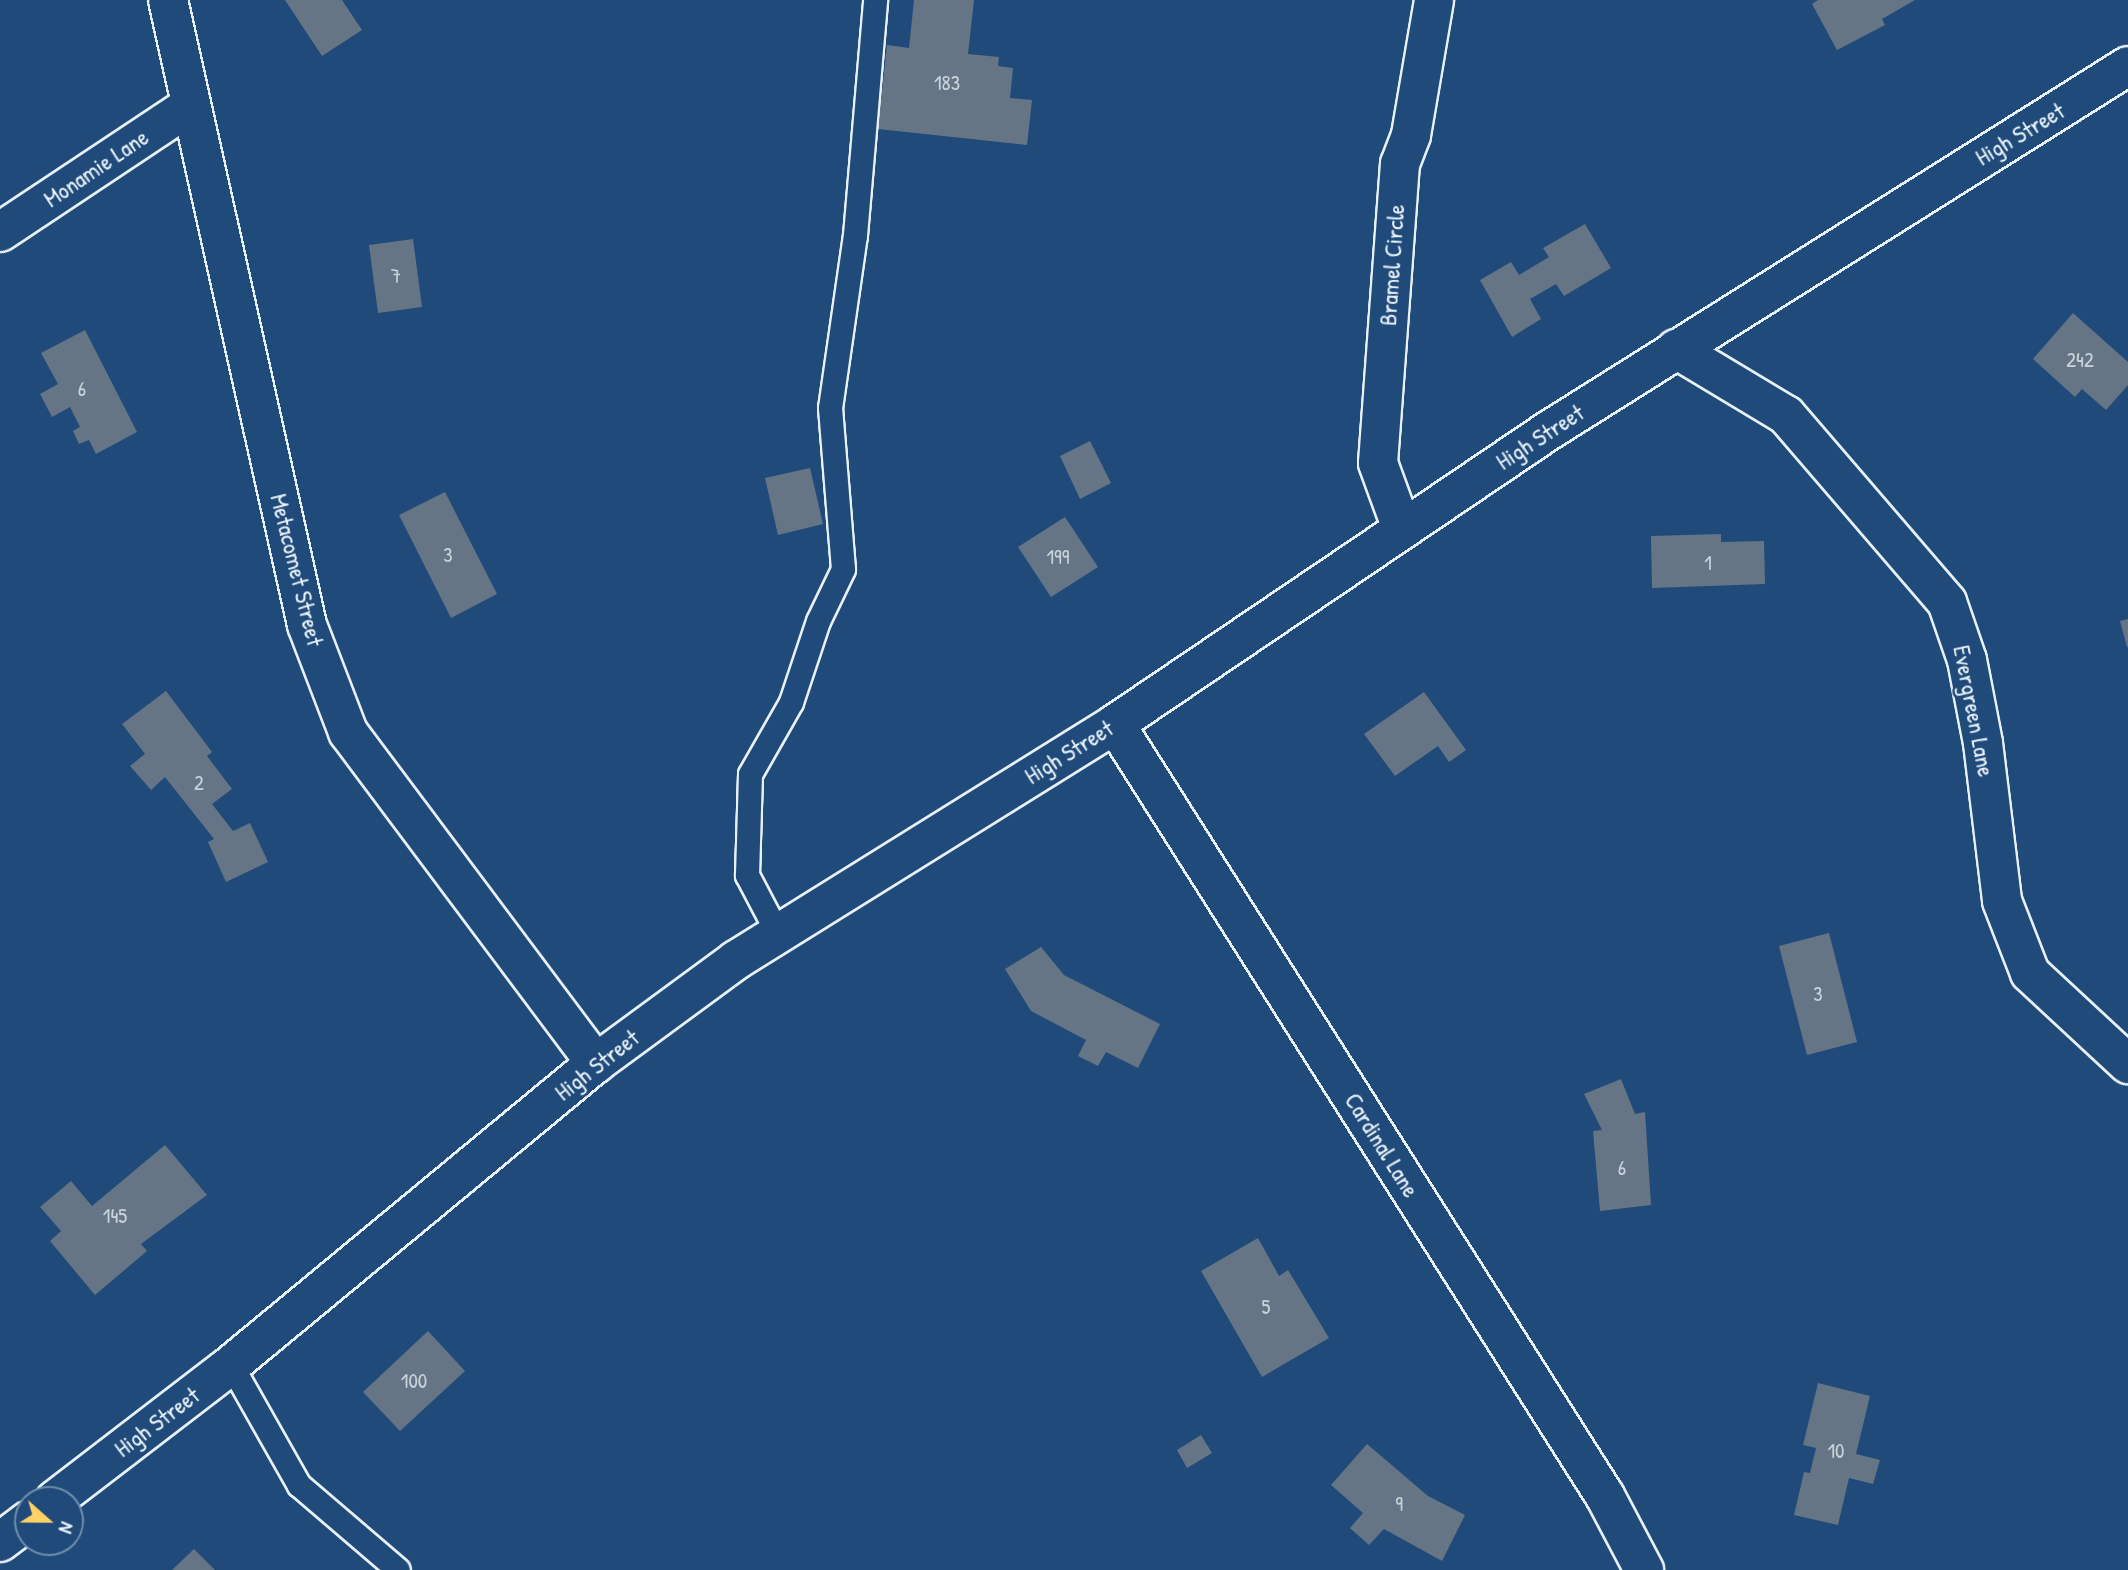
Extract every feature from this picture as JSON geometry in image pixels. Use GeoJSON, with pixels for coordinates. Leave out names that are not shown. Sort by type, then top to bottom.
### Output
{"type":"FeatureCollection","features":[{"type":"Feature","properties":{"kind":"street","name":"Metacomet Street"},"geometry":{"type":"LineString","coordinates":[[168,0],[307,625],[348,732],[596,1063]]}},
{"type":"Feature","properties":{"kind":"street","name":"Bramel Circle"},"geometry":{"type":"LineString","coordinates":[[1402,529],[1378,464],[1400,164],[1410,135],[1434,0]]}},
{"type":"Feature","properties":{"kind":"street","name":"High Street"},"geometry":{"type":"LineString","coordinates":[[73,1486],[231,1364],[596,1063],[778,934],[1115,724],[1402,529],[1676,349],[2128,66]]}},
{"type":"Feature","properties":{"kind":"street","name":"Monamie Lane"},"geometry":{"type":"LineString","coordinates":[[0,232],[191,105]]}},
{"type":"Feature","properties":{"kind":"street","name":"Evergreen Lane"},"geometry":{"type":"LineString","coordinates":[[1676,349],[1786,415],[1947,603],[1967,660],[1980,729],[2002,901],[2030,973],[2128,1064]]}},
{"type":"Feature","properties":{"kind":"street","name":"Cardinal Lane"},"geometry":{"type":"LineString","coordinates":[[1115,724],[1605,1496],[1644,1570]]}},
{"type":"Feature","properties":{"kind":"lane"},"geometry":{"type":"LineString","coordinates":[[778,934],[747,875],[750,774],[791,702],[818,621],[843,569],[830,408],[855,235],[875,0]]}},
{"type":"Feature","properties":{"kind":"lane"},"geometry":{"type":"LineString","coordinates":[[231,1364],[299,1485],[398,1570]]}},
{"type":"Feature","properties":{"kind":"building"},"geometry":{"type":"Polygon","coordinates":[[[285,0],[342,0],[362,30],[322,56],[285,0]]]}},
{"type":"Feature","properties":{"kind":"building"},"geometry":{"type":"Polygon","coordinates":[[[914,0],[974,0],[968,54],[999,57],[998,66],[1013,68],[1010,98],[1032,100],[1027,145],[878,129],[887,45],[909,48],[914,0]]]}},
{"type":"Feature","properties":{"kind":"building"},"geometry":{"type":"Polygon","coordinates":[[[1818,0],[1915,0],[1882,19],[1885,25],[1837,50],[1812,4],[1818,0]]]}},
{"type":"Feature","properties":{"kind":"building"},"geometry":{"type":"Polygon","coordinates":[[[1585,224],[1611,268],[1564,296],[1556,284],[1530,299],[1541,319],[1512,337],[1480,280],[1511,262],[1519,275],[1549,257],[1543,248],[1585,224]]]}},
{"type":"Feature","properties":{"kind":"building"},"geometry":{"type":"Polygon","coordinates":[[[413,239],[422,307],[378,313],[369,245],[413,239]]]}},
{"type":"Feature","properties":{"kind":"building"},"geometry":{"type":"Polygon","coordinates":[[[2073,313],[2128,362],[2128,385],[2106,410],[2082,389],[2075,397],[2033,359],[2073,313]]]}},
{"type":"Feature","properties":{"kind":"building"},"geometry":{"type":"Polygon","coordinates":[[[85,330],[137,432],[96,454],[89,440],[79,444],[73,431],[80,427],[70,407],[52,417],[40,394],[58,384],[41,353],[85,330]]]}},
{"type":"Feature","properties":{"kind":"building"},"geometry":{"type":"Polygon","coordinates":[[[1090,441],[1111,483],[1080,499],[1060,456],[1090,441]]]}},
{"type":"Feature","properties":{"kind":"building"},"geometry":{"type":"Polygon","coordinates":[[[810,468],[823,524],[778,535],[765,478],[810,468]]]}},
{"type":"Feature","properties":{"kind":"building"},"geometry":{"type":"Polygon","coordinates":[[[445,492],[497,594],[451,618],[399,515],[445,492]]]}},
{"type":"Feature","properties":{"kind":"building"},"geometry":{"type":"Polygon","coordinates":[[[1065,517],[1098,567],[1051,597],[1018,547],[1065,517]]]}},
{"type":"Feature","properties":{"kind":"building"},"geometry":{"type":"Polygon","coordinates":[[[1721,534],[1721,542],[1764,541],[1765,584],[1652,588],[1651,536],[1721,534]]]}},
{"type":"Feature","properties":{"kind":"building"},"geometry":{"type":"Polygon","coordinates":[[[2128,619],[2128,647],[2127,647],[2120,621],[2128,619]]]}},
{"type":"Feature","properties":{"kind":"building"},"geometry":{"type":"Polygon","coordinates":[[[166,691],[212,752],[207,756],[232,789],[212,804],[233,831],[250,823],[268,862],[226,882],[208,842],[214,839],[165,777],[151,790],[130,766],[145,754],[122,724],[166,691]]]}},
{"type":"Feature","properties":{"kind":"building"},"geometry":{"type":"Polygon","coordinates":[[[1424,692],[1466,750],[1449,762],[1438,746],[1395,776],[1364,734],[1424,692]]]}},
{"type":"Feature","properties":{"kind":"building"},"geometry":{"type":"Polygon","coordinates":[[[1829,933],[1857,1042],[1807,1055],[1779,946],[1829,933]]]}},
{"type":"Feature","properties":{"kind":"building"},"geometry":{"type":"Polygon","coordinates":[[[1041,947],[1064,975],[1160,1024],[1138,1068],[1106,1052],[1098,1066],[1078,1056],[1086,1040],[1031,1011],[1005,969],[1041,947]]]}},
{"type":"Feature","properties":{"kind":"building"},"geometry":{"type":"Polygon","coordinates":[[[1621,1079],[1635,1114],[1645,1112],[1651,1205],[1600,1211],[1593,1131],[1602,1130],[1584,1094],[1621,1079]]]}},
{"type":"Feature","properties":{"kind":"building"},"geometry":{"type":"Polygon","coordinates":[[[165,1145],[207,1195],[141,1244],[147,1251],[95,1295],[50,1241],[61,1231],[40,1207],[71,1181],[92,1206],[165,1145]]]}},
{"type":"Feature","properties":{"kind":"building"},"geometry":{"type":"Polygon","coordinates":[[[1258,1238],[1279,1276],[1288,1270],[1329,1338],[1262,1377],[1201,1271],[1258,1238]]]}},
{"type":"Feature","properties":{"kind":"building"},"geometry":{"type":"Polygon","coordinates":[[[428,1331],[465,1371],[400,1431],[363,1392],[428,1331]]]}},
{"type":"Feature","properties":{"kind":"building"},"geometry":{"type":"Polygon","coordinates":[[[1818,1383],[1870,1396],[1856,1454],[1880,1460],[1873,1484],[1849,1478],[1838,1525],[1794,1515],[1804,1472],[1810,1473],[1816,1448],[1803,1445],[1818,1383]]]}},
{"type":"Feature","properties":{"kind":"building"},"geometry":{"type":"Polygon","coordinates":[[[1201,1435],[1212,1453],[1187,1468],[1177,1450],[1201,1435]]]}},
{"type":"Feature","properties":{"kind":"building"},"geometry":{"type":"Polygon","coordinates":[[[1367,1444],[1428,1496],[1465,1515],[1442,1561],[1384,1529],[1369,1545],[1350,1528],[1363,1513],[1331,1485],[1367,1444]]]}},
{"type":"Feature","properties":{"kind":"building"},"geometry":{"type":"Polygon","coordinates":[[[194,1549],[215,1570],[172,1570],[194,1549]]]}}]}
